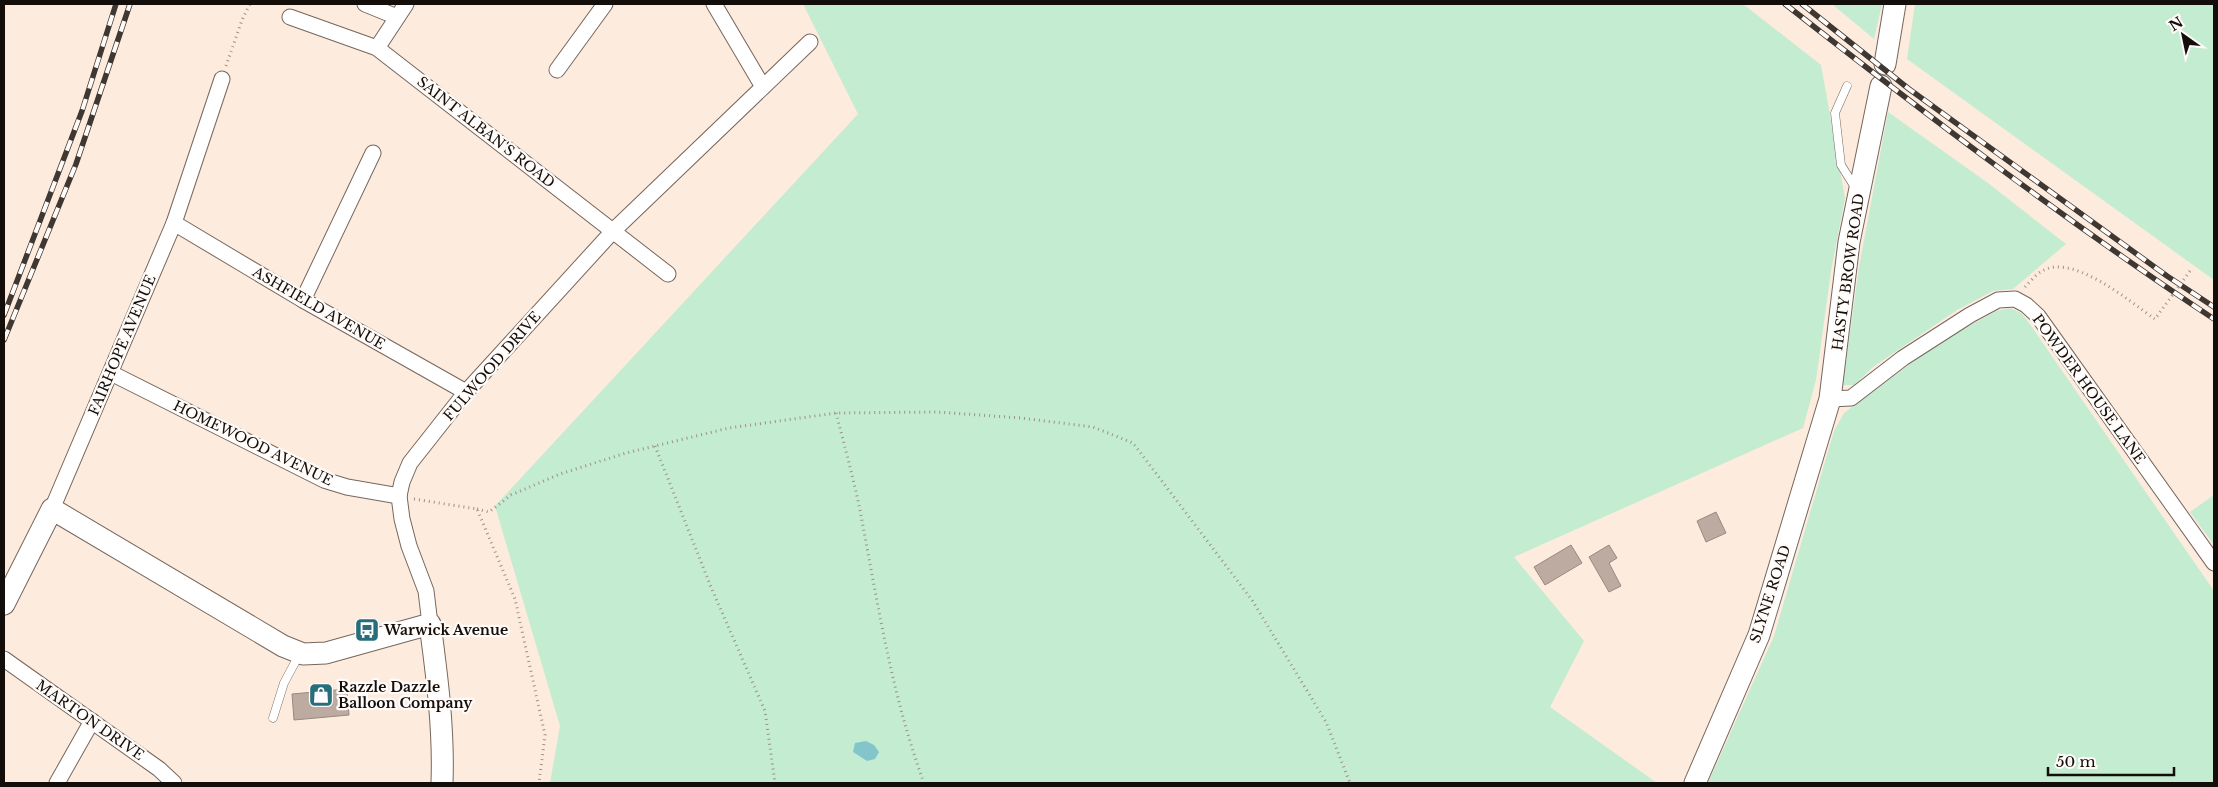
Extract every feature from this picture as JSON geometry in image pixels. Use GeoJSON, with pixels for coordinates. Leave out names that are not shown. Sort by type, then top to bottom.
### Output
{"type":"FeatureCollection","features":[{"type":"Feature","properties":{"kind":"street"},"geometry":{"type":"LineString","coordinates":[[365,4],[397,17]]}},
{"type":"Feature","properties":{"kind":"street"},"geometry":{"type":"LineString","coordinates":[[377,48],[406,4]]}},
{"type":"Feature","properties":{"kind":"street"},"geometry":{"type":"LineString","coordinates":[[556,70],[605,4]]}},
{"type":"Feature","properties":{"kind":"street"},"geometry":{"type":"LineString","coordinates":[[714,4],[763,87]]}},
{"type":"Feature","properties":{"kind":"street"},"geometry":{"type":"LineString","coordinates":[[1885,64],[1895,4]]}},
{"type":"Feature","properties":{"kind":"street","name":"SAINT ALBAN'S ROAD"},"geometry":{"type":"LineString","coordinates":[[290,16],[377,48],[614,230],[668,274]]}},
{"type":"Feature","properties":{"kind":"street","name":"FULWOOD DRIVE"},"geometry":{"type":"LineString","coordinates":[[442,783],[443,762],[437,674],[426,591],[409,546],[399,496],[402,482],[410,463],[466,392],[614,230],[810,42]]}},
{"type":"Feature","properties":{"kind":"street","name":"FAIRHOPE AVENUE"},"geometry":{"type":"LineString","coordinates":[[4,604],[52,510],[174,223],[222,79]]}},
{"type":"Feature","properties":{"kind":"street","name":"HASTY BROW ROAD"},"geometry":{"type":"LineString","coordinates":[[1830,399],[1849,242],[1881,86]]}},
{"type":"Feature","properties":{"kind":"street"},"geometry":{"type":"LineString","coordinates":[[303,300],[373,153]]}},
{"type":"Feature","properties":{"kind":"street","name":"ASHFIELD AVENUE"},"geometry":{"type":"LineString","coordinates":[[174,223],[303,300],[466,392]]}},
{"type":"Feature","properties":{"kind":"street"},"geometry":{"type":"LineString","coordinates":[[1830,399],[1851,398],[1904,358],[1970,315],[1998,300],[2015,299]]}},
{"type":"Feature","properties":{"kind":"street","name":"POWDER HOUSE LANE"},"geometry":{"type":"LineString","coordinates":[[2015,299],[2026,305],[2038,316],[2214,562]]}},
{"type":"Feature","properties":{"kind":"street","name":"HOMEWOOD AVENUE"},"geometry":{"type":"LineString","coordinates":[[111,373],[324,480],[347,487],[399,496]]}},
{"type":"Feature","properties":{"kind":"street","name":"SLYNE ROAD"},"geometry":{"type":"LineString","coordinates":[[1695,783],[1759,635],[1830,399]]}},
{"type":"Feature","properties":{"kind":"street"},"geometry":{"type":"LineString","coordinates":[[52,510],[283,646],[300,653],[326,653],[430,624]]}},
{"type":"Feature","properties":{"kind":"street","name":"MARTON DRIVE"},"geometry":{"type":"LineString","coordinates":[[4,659],[159,769],[174,783]]}},
{"type":"Feature","properties":{"kind":"street"},"geometry":{"type":"LineString","coordinates":[[57,783],[92,721]]}},
{"type":"Feature","properties":{"kind":"lane"},"geometry":{"type":"LineString","coordinates":[[1847,86],[1834,113],[1841,165],[1859,194]]}},
{"type":"Feature","properties":{"kind":"lane"},"geometry":{"type":"LineString","coordinates":[[273,718],[284,684],[300,653]]}},
{"type":"Feature","properties":{"kind":"path"},"geometry":{"type":"LineString","coordinates":[[222,79],[242,20],[250,4]]}},
{"type":"Feature","properties":{"kind":"path"},"geometry":{"type":"LineString","coordinates":[[2015,299],[2042,271],[2062,265],[2084,271],[2155,318],[2190,272]]}},
{"type":"Feature","properties":{"kind":"path"},"geometry":{"type":"LineString","coordinates":[[399,496],[489,512],[511,495],[560,474],[655,446],[729,428],[836,412],[937,412],[1021,418],[1093,427],[1133,443],[1252,600],[1326,722],[1350,783]]}},
{"type":"Feature","properties":{"kind":"path"},"geometry":{"type":"LineString","coordinates":[[836,412],[858,502],[890,663],[924,783]]}},
{"type":"Feature","properties":{"kind":"path"},"geometry":{"type":"LineString","coordinates":[[655,446],[710,587],[765,711],[775,783]]}},
{"type":"Feature","properties":{"kind":"path"},"geometry":{"type":"LineString","coordinates":[[477,509],[515,599],[545,735],[539,783]]}},
{"type":"Feature","properties":{"kind":"green space"},"geometry":{"type":"Polygon","coordinates":[[[803,4],[1743,4],[1821,65],[1845,198],[1831,271],[1816,380],[1803,428],[1514,557],[1584,641],[1550,707],[1657,783],[550,783],[560,726],[495,506],[858,114],[803,4]]]}},
{"type":"Feature","properties":{"kind":"green space"},"geometry":{"type":"Polygon","coordinates":[[[1832,4],[1882,4],[1874,39],[1832,4]]]}},
{"type":"Feature","properties":{"kind":"green space"},"geometry":{"type":"Polygon","coordinates":[[[1915,4],[2214,4],[2214,280],[1907,59],[1915,4]]]}},
{"type":"Feature","properties":{"kind":"green space"},"geometry":{"type":"Polygon","coordinates":[[[1888,112],[1988,183],[2066,244],[2013,289],[1993,291],[1957,310],[1873,367],[1854,385],[1843,385],[1859,267],[1888,112]]]}},
{"type":"Feature","properties":{"kind":"green space"},"geometry":{"type":"Polygon","coordinates":[[[2010,308],[2021,313],[2029,323],[2214,591],[2214,783],[1708,783],[1774,636],[1834,431],[1844,413],[1937,344],[1996,311],[2010,308]]]}},
{"type":"Feature","properties":{"kind":"green space"},"geometry":{"type":"Polygon","coordinates":[[[2214,495],[2214,545],[2190,512],[2214,495]]]}},
{"type":"Feature","properties":{"kind":"water"},"geometry":{"type":"Polygon","coordinates":[[[866,741],[874,745],[879,752],[875,759],[867,761],[853,752],[855,743],[866,741]]]}},
{"type":"Feature","properties":{"kind":"building"},"geometry":{"type":"Polygon","coordinates":[[[1716,512],[1726,533],[1706,542],[1697,521],[1716,512]]]}},
{"type":"Feature","properties":{"kind":"building"},"geometry":{"type":"Polygon","coordinates":[[[1571,545],[1582,563],[1545,585],[1534,567],[1571,545]]]}},
{"type":"Feature","properties":{"kind":"building"},"geometry":{"type":"Polygon","coordinates":[[[1609,545],[1617,558],[1609,563],[1621,586],[1609,592],[1589,557],[1609,545]]]}},
{"type":"Feature","properties":{"kind":"building"},"geometry":{"type":"Polygon","coordinates":[[[347,689],[349,715],[294,720],[292,694],[347,689]]]}},
{"type":"Feature","properties":{"kind":"railway"},"geometry":{"type":"LineString","coordinates":[[4,315],[82,111],[116,4]]}},
{"type":"Feature","properties":{"kind":"railway"},"geometry":{"type":"LineString","coordinates":[[4,340],[76,164],[130,4]]}},
{"type":"Feature","properties":{"kind":"railway"},"geometry":{"type":"LineString","coordinates":[[1785,4],[1996,166],[2104,244],[2214,319]]}},
{"type":"Feature","properties":{"kind":"railway"},"geometry":{"type":"LineString","coordinates":[[1802,4],[1909,89],[2167,276],[2214,307]]}},
{"type":"Feature","properties":{"kind":"place","name":"Warwick Avenue"},"geometry":{"type":"Point","coordinates":[367,630]}},
{"type":"Feature","properties":{"kind":"place","name":"Razzle Dazzle Balloon Company"},"geometry":{"type":"Point","coordinates":[321,695]}}]}
